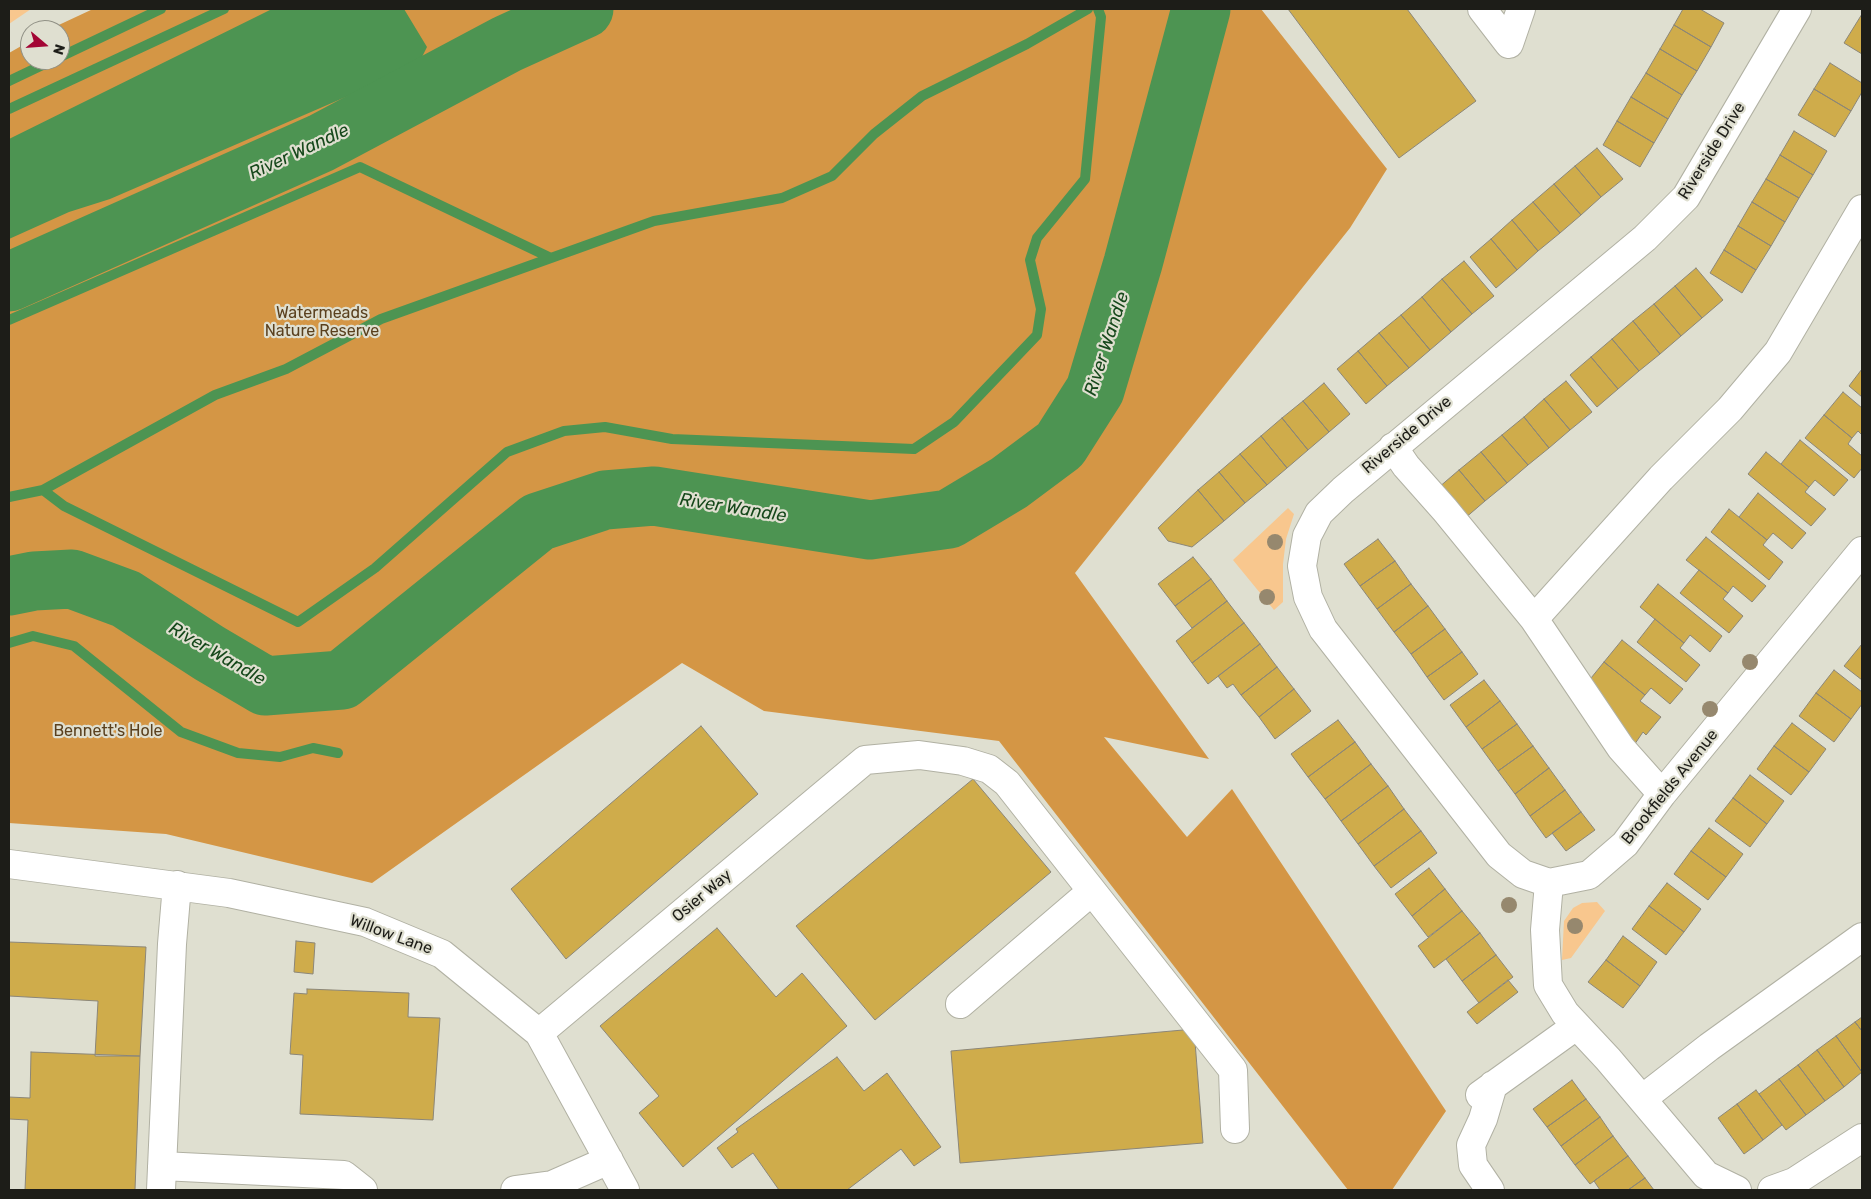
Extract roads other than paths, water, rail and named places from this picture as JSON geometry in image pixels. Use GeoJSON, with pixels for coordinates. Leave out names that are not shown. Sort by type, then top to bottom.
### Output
{"type":"FeatureCollection","features":[{"type":"Feature","properties":{"kind":"street"},"geometry":{"type":"LineString","coordinates":[[1482,9],[1510,44],[1520,9]]}},
{"type":"Feature","properties":{"kind":"street","name":"Riverside Drive"},"geometry":{"type":"LineString","coordinates":[[1549,883],[1523,874],[1499,855],[1323,629],[1308,596],[1302,566],[1307,536],[1319,514],[1343,490],[1645,238],[1686,197],[1797,9]]}},
{"type":"Feature","properties":{"kind":"street"},"geometry":{"type":"LineString","coordinates":[[1534,619],[1661,478],[1730,409],[1778,352],[1862,208]]}},
{"type":"Feature","properties":{"kind":"street"},"geometry":{"type":"LineString","coordinates":[[1393,447],[1406,466],[1445,510],[1534,619],[1621,748],[1662,794]]}},
{"type":"Feature","properties":{"kind":"street","name":"Brookfields Avenue"},"geometry":{"type":"LineString","coordinates":[[1549,883],[1589,875],[1625,844],[1662,794],[1862,551]]}},
{"type":"Feature","properties":{"kind":"street","name":"Osier Way"},"geometry":{"type":"LineString","coordinates":[[540,1033],[865,760],[919,755],[963,761],[989,769],[1007,783],[1092,892]]}},
{"type":"Feature","properties":{"kind":"street","name":"Willow Lane"},"geometry":{"type":"LineString","coordinates":[[9,864],[229,893],[364,922],[442,954],[540,1033],[608,1160],[621,1189]]}},
{"type":"Feature","properties":{"kind":"street"},"geometry":{"type":"LineString","coordinates":[[1549,883],[1545,930],[1548,985],[1565,1013],[1706,1174],[1737,1190]]}},
{"type":"Feature","properties":{"kind":"street"},"geometry":{"type":"LineString","coordinates":[[178,885],[172,944],[161,1178],[344,1176],[363,1190]]}},
{"type":"Feature","properties":{"kind":"street"},"geometry":{"type":"LineString","coordinates":[[960,1004],[1092,892],[1233,1070],[1235,1129]]}},
{"type":"Feature","properties":{"kind":"street"},"geometry":{"type":"LineString","coordinates":[[1642,1099],[1709,1047],[1862,937]]}},
{"type":"Feature","properties":{"kind":"street"},"geometry":{"type":"LineString","coordinates":[[1478,1186],[1472,1165],[1471,1145],[1483,1119],[1486,1090],[1576,1026]]}},
{"type":"Feature","properties":{"kind":"street"},"geometry":{"type":"LineString","coordinates":[[1772,1190],[1794,1182],[1862,1138]]}},
{"type":"Feature","properties":{"kind":"street"},"geometry":{"type":"LineString","coordinates":[[515,1190],[552,1185],[608,1160]]}},
{"type":"Feature","properties":{"kind":"waterway"},"geometry":{"type":"LineString","coordinates":[[70,52],[161,9]]}},
{"type":"Feature","properties":{"kind":"waterway"},"geometry":{"type":"LineString","coordinates":[[9,109],[224,9]]}},
{"type":"Feature","properties":{"kind":"waterway","name":"River Wandle"},"geometry":{"type":"LineString","coordinates":[[9,282],[321,143],[507,44],[584,9]]}},
{"type":"Feature","properties":{"kind":"waterway"},"geometry":{"type":"LineString","coordinates":[[9,497],[43,490],[215,395],[286,369],[381,319],[654,221],[782,198],[832,176],[874,134],[922,96],[1027,44],[1088,9]]}},
{"type":"Feature","properties":{"kind":"waterway"},"geometry":{"type":"LineString","coordinates":[[43,490],[64,506],[298,622],[375,568],[507,452],[564,431],[605,427],[672,439],[914,449],[954,422],[1037,335],[1041,309],[1030,260],[1037,238],[1085,179],[1101,17],[1098,9]]}},
{"type":"Feature","properties":{"kind":"waterway","name":"River Wandle"},"geometry":{"type":"LineString","coordinates":[[9,586],[34,581],[72,579],[126,599],[209,653],[265,686],[342,680],[538,522],[605,500],[654,496],[870,530],[949,519],[1009,483],[1060,445],[1095,390],[1133,263],[1201,9]]}},
{"type":"Feature","properties":{"kind":"waterway"},"geometry":{"type":"LineString","coordinates":[[9,81],[32,70]]}},
{"type":"Feature","properties":{"kind":"waterway"},"geometry":{"type":"LineString","coordinates":[[415,71],[431,85]]}},
{"type":"Feature","properties":{"kind":"waterway"},"geometry":{"type":"LineString","coordinates":[[9,320],[360,167],[551,258]]}},
{"type":"Feature","properties":{"kind":"waterway"},"geometry":{"type":"LineString","coordinates":[[9,643],[33,636],[74,646],[181,732],[238,753],[280,757],[313,748],[338,753]]}},
{"type":"Feature","properties":{"kind":"park label","name":"Watermeads Nature Reserve"},"geometry":{"type":"Point","coordinates":[322,322]}},
{"type":"Feature","properties":{"kind":"park label","name":"Bennett's Hole"},"geometry":{"type":"Point","coordinates":[108,731]}}]}
